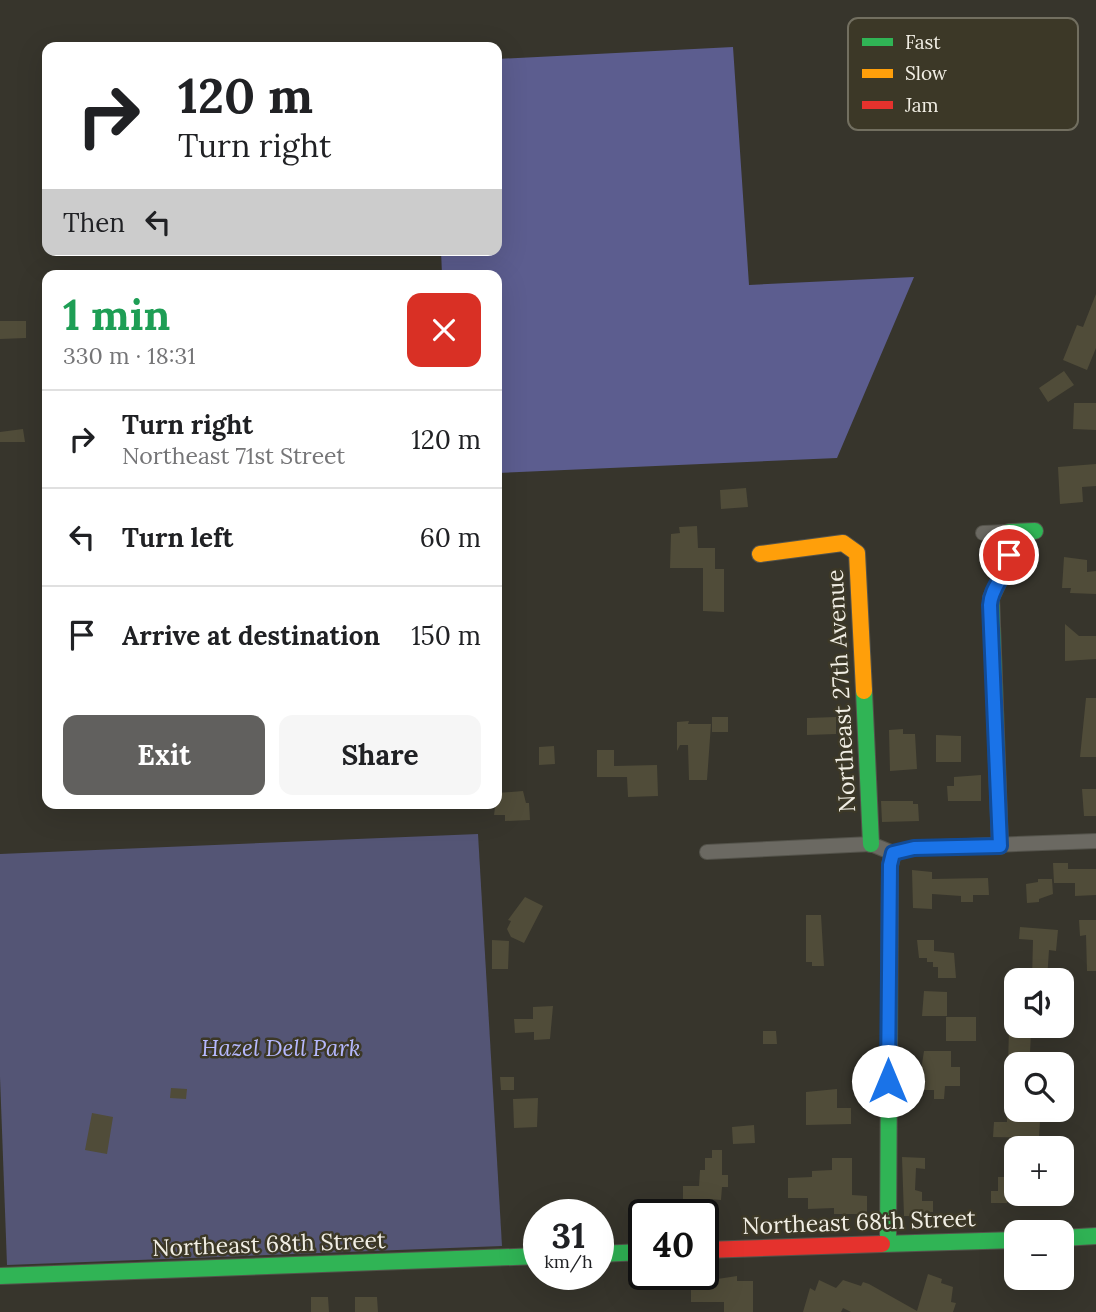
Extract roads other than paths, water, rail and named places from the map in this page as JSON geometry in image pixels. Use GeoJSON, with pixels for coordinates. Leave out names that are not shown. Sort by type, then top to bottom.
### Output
{"type":"FeatureCollection","features":[{"type":"Feature","properties":{"kind":"street"},"geometry":{"type":"LineString","coordinates":[[983,533],[1035,531]]}},
{"type":"Feature","properties":{"kind":"street"},"geometry":{"type":"LineString","coordinates":[[1000,846],[990,605],[993,591],[1009,562],[1009,532]]}},
{"type":"Feature","properties":{"kind":"street","name":"Northeast 27th Avenue"},"geometry":{"type":"LineString","coordinates":[[760,554],[843,543],[857,553],[871,844]]}},
{"type":"Feature","properties":{"kind":"street"},"geometry":{"type":"LineString","coordinates":[[706,852],[871,844],[893,853],[914,848],[1096,841]]}},
{"type":"Feature","properties":{"kind":"street"},"geometry":{"type":"LineString","coordinates":[[888,1244],[890,865],[893,853]]}},
{"type":"Feature","properties":{"kind":"street"},"geometry":{"type":"LineString","coordinates":[[1074,1237],[1096,1236]]}},
{"type":"Feature","properties":{"kind":"street","name":"Northeast 68th Street"},"geometry":{"type":"LineString","coordinates":[[719,1250],[1004,1240]]}},
{"type":"Feature","properties":{"kind":"street","name":"Northeast 68th Street"},"geometry":{"type":"LineString","coordinates":[[0,1276],[523,1257]]}},
{"type":"Feature","properties":{"kind":"park label","name":"Hazel Dell Park"},"geometry":{"type":"Point","coordinates":[281,1048]}}]}
